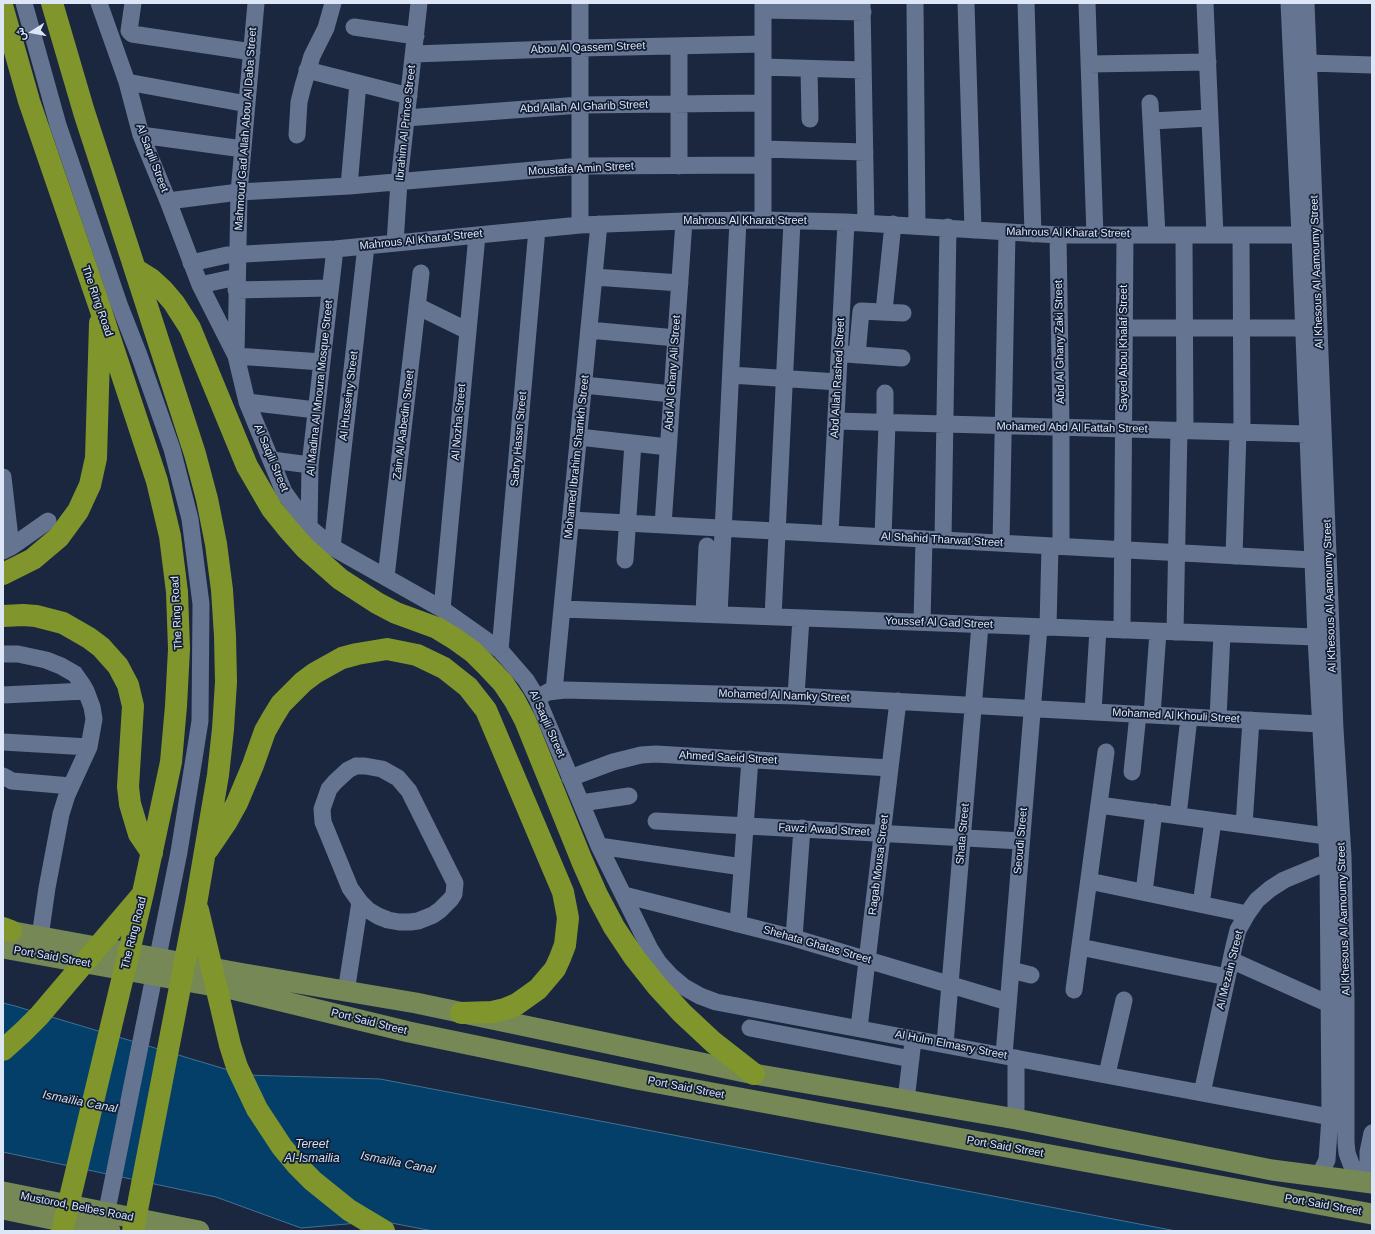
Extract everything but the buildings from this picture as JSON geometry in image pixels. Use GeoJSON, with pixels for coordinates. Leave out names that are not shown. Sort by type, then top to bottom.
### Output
{"type":"FeatureCollection","features":[{"type":"Feature","properties":{"kind":"highway"},"geometry":{"type":"LineString","coordinates":[[52,3],[84,112],[195,454],[207,499],[216,544],[226,636],[226,682],[218,774],[196,904],[133,1231]]}},
{"type":"Feature","properties":{"kind":"highway","name":"The Ring Road"},"geometry":{"type":"LineString","coordinates":[[3,9],[29,101],[100,308],[157,481],[170,536],[177,592],[179,649],[171,762],[143,893],[62,1231]]}},
{"type":"Feature","properties":{"kind":"highway"},"geometry":{"type":"LineString","coordinates":[[135,269],[152,279],[163,290],[174,303],[190,328],[247,466],[272,509],[288,529],[310,552],[340,579],[377,603],[396,613],[437,628],[455,639],[478,657],[503,683],[525,720],[582,861],[597,895],[614,927],[634,957],[657,986],[713,1042],[754,1074]]}},
{"type":"Feature","properties":{"kind":"highway"},"geometry":{"type":"LineString","coordinates":[[3,574],[34,558],[59,538],[78,511],[90,485],[96,458],[100,308]]}},
{"type":"Feature","properties":{"kind":"highway"},"geometry":{"type":"LineString","coordinates":[[3,616],[36,616],[63,623],[89,638],[101,647],[118,666],[128,685],[133,706],[128,770],[130,804],[139,834],[152,853]]}},
{"type":"Feature","properties":{"kind":"highway"},"geometry":{"type":"LineString","coordinates":[[204,855],[227,821],[237,803],[251,772],[265,731],[273,717],[281,704],[303,682],[342,658],[387,649],[417,655],[444,668],[468,687],[486,710],[564,892],[568,918],[565,945],[560,958],[547,980],[538,989],[517,1004],[505,1009],[492,1012],[461,1013]]}},
{"type":"Feature","properties":{"kind":"highway"},"geometry":{"type":"LineString","coordinates":[[3,1050],[39,1016],[143,893]]}},
{"type":"Feature","properties":{"kind":"highway"},"geometry":{"type":"LineString","coordinates":[[196,904],[230,1045],[237,1067],[257,1109],[282,1147],[313,1181],[349,1210],[384,1231]]}},
{"type":"Feature","properties":{"kind":"main road","name":"Port Said Street"},"geometry":{"type":"LineString","coordinates":[[5,934],[40,937],[346,992],[416,1003],[754,1074],[1016,1119],[1249,1166],[1319,1176],[1370,1178]]}},
{"type":"Feature","properties":{"kind":"main road","name":"Port Said Street"},"geometry":{"type":"LineString","coordinates":[[5,934],[409,1032],[636,1079],[1372,1214]]}},
{"type":"Feature","properties":{"kind":"main road"},"geometry":{"type":"LineString","coordinates":[[341,1015],[346,992]]}},
{"type":"Feature","properties":{"kind":"main road","name":"Mustorod, Belbes Road"},"geometry":{"type":"LineString","coordinates":[[3,1192],[199,1231]]}},
{"type":"Feature","properties":{"kind":"main road","name":"Mustorod, Belbes Road"},"geometry":{"type":"LineString","coordinates":[[3,1209],[110,1231]]}},
{"type":"Feature","properties":{"kind":"street"},"geometry":{"type":"LineString","coordinates":[[24,3],[58,125],[119,304],[139,355],[172,449],[190,519],[201,604],[200,721],[180,852],[102,1231]]}},
{"type":"Feature","properties":{"kind":"street","name":"Al Saqili Street"},"geometry":{"type":"LineString","coordinates":[[99,3],[127,82],[141,135],[200,285],[236,356],[247,402],[284,492],[309,527],[332,547],[442,610],[500,650],[526,680],[538,698],[599,846],[624,895]]}},
{"type":"Feature","properties":{"kind":"street"},"geometry":{"type":"LineString","coordinates":[[133,3],[129,30],[132,34],[252,52]]}},
{"type":"Feature","properties":{"kind":"street","name":"Mahmoud Gad Allah Abou Al Daba Street"},"geometry":{"type":"LineString","coordinates":[[236,356],[236,284],[239,192],[256,3]]}},
{"type":"Feature","properties":{"kind":"street"},"geometry":{"type":"LineString","coordinates":[[297,135],[299,102],[307,70],[326,28],[333,3]]}},
{"type":"Feature","properties":{"kind":"street","name":"Ibrahim Al Prince Street"},"geometry":{"type":"LineString","coordinates":[[395,242],[399,182],[419,3]]}},
{"type":"Feature","properties":{"kind":"street"},"geometry":{"type":"LineString","coordinates":[[580,3],[580,225]]}},
{"type":"Feature","properties":{"kind":"street"},"geometry":{"type":"LineString","coordinates":[[915,3],[917,226]]}},
{"type":"Feature","properties":{"kind":"street"},"geometry":{"type":"LineString","coordinates":[[966,3],[973,230]]}},
{"type":"Feature","properties":{"kind":"street"},"geometry":{"type":"LineString","coordinates":[[1026,3],[1033,234]]}},
{"type":"Feature","properties":{"kind":"street"},"geometry":{"type":"LineString","coordinates":[[1087,3],[1094,235]]}},
{"type":"Feature","properties":{"kind":"street"},"geometry":{"type":"LineString","coordinates":[[1205,3],[1215,235]]}},
{"type":"Feature","properties":{"kind":"street","name":"Al Khesous Al Aamoumy Street"},"geometry":{"type":"LineString","coordinates":[[1289,3],[1304,328],[1312,560],[1326,836],[1335,858],[1346,991],[1347,1153],[1357,1174],[1370,1178]]}},
{"type":"Feature","properties":{"kind":"street","name":"Al Khesous Al Aamoumy Street"},"geometry":{"type":"LineString","coordinates":[[1306,3],[1335,729],[1335,858],[1329,1004],[1330,1116],[1327,1160],[1319,1176]]}},
{"type":"Feature","properties":{"kind":"street"},"geometry":{"type":"LineString","coordinates":[[763,220],[763,7],[862,7],[866,223]]}},
{"type":"Feature","properties":{"kind":"street"},"geometry":{"type":"LineString","coordinates":[[354,27],[416,36]]}},
{"type":"Feature","properties":{"kind":"street","name":"Abou Al Qassem Street"},"geometry":{"type":"LineString","coordinates":[[414,54],[580,48],[763,44]]}},
{"type":"Feature","properties":{"kind":"street"},"geometry":{"type":"LineString","coordinates":[[679,46],[679,166]]}},
{"type":"Feature","properties":{"kind":"street"},"geometry":{"type":"LineString","coordinates":[[1089,64],[1208,62]]}},
{"type":"Feature","properties":{"kind":"street"},"geometry":{"type":"LineString","coordinates":[[1309,63],[1372,65]]}},
{"type":"Feature","properties":{"kind":"street"},"geometry":{"type":"LineString","coordinates":[[763,67],[863,70]]}},
{"type":"Feature","properties":{"kind":"street"},"geometry":{"type":"LineString","coordinates":[[810,68],[810,120]]}},
{"type":"Feature","properties":{"kind":"street"},"geometry":{"type":"LineString","coordinates":[[307,70],[409,96]]}},
{"type":"Feature","properties":{"kind":"street"},"geometry":{"type":"LineString","coordinates":[[127,82],[247,104]]}},
{"type":"Feature","properties":{"kind":"street"},"geometry":{"type":"LineString","coordinates":[[349,186],[358,83]]}},
{"type":"Feature","properties":{"kind":"street","name":"Abd Allah Al Gharib Street"},"geometry":{"type":"LineString","coordinates":[[406,118],[580,105],[763,103]]}},
{"type":"Feature","properties":{"kind":"street"},"geometry":{"type":"LineString","coordinates":[[1150,103],[1157,235]]}},
{"type":"Feature","properties":{"kind":"street"},"geometry":{"type":"LineString","coordinates":[[1151,121],[1210,118]]}},
{"type":"Feature","properties":{"kind":"street"},"geometry":{"type":"LineString","coordinates":[[141,135],[243,149]]}},
{"type":"Feature","properties":{"kind":"street","name":"Moustafa Amin Street"},"geometry":{"type":"LineString","coordinates":[[168,201],[239,192],[349,186],[580,166],[679,166],[763,157],[865,152]]}},
{"type":"Feature","properties":{"kind":"street"},"geometry":{"type":"LineString","coordinates":[[712,614],[723,528],[738,220]]}},
{"type":"Feature","properties":{"kind":"street","name":"Mahrous Al Kharat Street"},"geometry":{"type":"LineString","coordinates":[[191,263],[208,258],[237,254],[335,249],[580,225],[684,221],[763,220],[846,222],[1033,234],[1300,235]]}},
{"type":"Feature","properties":{"kind":"street","name":"Abd Al Ghany Ali Street"},"geometry":{"type":"LineString","coordinates":[[662,524],[684,221]]}},
{"type":"Feature","properties":{"kind":"street"},"geometry":{"type":"LineString","coordinates":[[773,617],[792,221]]}},
{"type":"Feature","properties":{"kind":"street","name":"Abd Allah Rashed Street"},"geometry":{"type":"LineString","coordinates":[[830,534],[846,222]]}},
{"type":"Feature","properties":{"kind":"street","name":"Mohamed Ibrahim Shamkh Street"},"geometry":{"type":"LineString","coordinates":[[554,691],[599,224]]}},
{"type":"Feature","properties":{"kind":"street"},"geometry":{"type":"LineString","coordinates":[[884,311],[893,224]]}},
{"type":"Feature","properties":{"kind":"street"},"geometry":{"type":"LineString","coordinates":[[943,540],[948,228]]}},
{"type":"Feature","properties":{"kind":"street","name":"Sabry Hassn Street"},"geometry":{"type":"LineString","coordinates":[[500,650],[537,229]]}},
{"type":"Feature","properties":{"kind":"street"},"geometry":{"type":"LineString","coordinates":[[1001,543],[1007,232]]}},
{"type":"Feature","properties":{"kind":"street","name":"Abd Al Ghany Zaki Street"},"geometry":{"type":"LineString","coordinates":[[1043,627],[1055,546],[1061,427],[1058,234]]}},
{"type":"Feature","properties":{"kind":"street","name":"Sayed Abou Khalaf Street"},"geometry":{"type":"LineString","coordinates":[[1122,630],[1125,234]]}},
{"type":"Feature","properties":{"kind":"street","name":"Al Nozha Street"},"geometry":{"type":"LineString","coordinates":[[442,610],[477,235]]}},
{"type":"Feature","properties":{"kind":"street"},"geometry":{"type":"LineString","coordinates":[[1175,632],[1182,430],[1184,235]]}},
{"type":"Feature","properties":{"kind":"street"},"geometry":{"type":"LineString","coordinates":[[1234,556],[1240,432],[1242,328],[1241,235]]}},
{"type":"Feature","properties":{"kind":"street","name":"Al Husseiny Street"},"geometry":{"type":"LineString","coordinates":[[332,547],[366,246]]}},
{"type":"Feature","properties":{"kind":"street","name":"Al Madina Al Mnoura Mosque Street"},"geometry":{"type":"LineString","coordinates":[[309,527],[310,465],[335,249]]}},
{"type":"Feature","properties":{"kind":"street","name":"Zain Al Aabedin Street"},"geometry":{"type":"LineString","coordinates":[[386,577],[421,273]]}},
{"type":"Feature","properties":{"kind":"street"},"geometry":{"type":"LineString","coordinates":[[594,276],[680,283]]}},
{"type":"Feature","properties":{"kind":"street"},"geometry":{"type":"LineString","coordinates":[[200,285],[236,284],[330,288]]}},
{"type":"Feature","properties":{"kind":"street"},"geometry":{"type":"LineString","coordinates":[[417,306],[468,331]]}},
{"type":"Feature","properties":{"kind":"street"},"geometry":{"type":"LineString","coordinates":[[857,355],[861,312],[863,310],[902,313]]}},
{"type":"Feature","properties":{"kind":"street"},"geometry":{"type":"LineString","coordinates":[[1124,328],[1304,328]]}},
{"type":"Feature","properties":{"kind":"street"},"geometry":{"type":"LineString","coordinates":[[589,330],[676,338]]}},
{"type":"Feature","properties":{"kind":"street"},"geometry":{"type":"LineString","coordinates":[[840,354],[902,358]]}},
{"type":"Feature","properties":{"kind":"street"},"geometry":{"type":"LineString","coordinates":[[236,356],[322,362]]}},
{"type":"Feature","properties":{"kind":"street"},"geometry":{"type":"LineString","coordinates":[[731,375],[838,382]]}},
{"type":"Feature","properties":{"kind":"street"},"geometry":{"type":"LineString","coordinates":[[584,385],[672,394]]}},
{"type":"Feature","properties":{"kind":"street"},"geometry":{"type":"LineString","coordinates":[[883,537],[886,423],[885,393]]}},
{"type":"Feature","properties":{"kind":"street"},"geometry":{"type":"LineString","coordinates":[[247,402],[316,410]]}},
{"type":"Feature","properties":{"kind":"street","name":"Mohamed Abd Al Fattah Street"},"geometry":{"type":"LineString","coordinates":[[836,421],[1308,434]]}},
{"type":"Feature","properties":{"kind":"street"},"geometry":{"type":"LineString","coordinates":[[579,437],[668,447]]}},
{"type":"Feature","properties":{"kind":"street"},"geometry":{"type":"LineString","coordinates":[[624,560],[633,443]]}},
{"type":"Feature","properties":{"kind":"street"},"geometry":{"type":"LineString","coordinates":[[272,460],[310,465]]}},
{"type":"Feature","properties":{"kind":"street"},"geometry":{"type":"LineString","coordinates":[[3,477],[7,549]]}},
{"type":"Feature","properties":{"kind":"street","name":"Al Shahid Tharwat Street"},"geometry":{"type":"LineString","coordinates":[[571,520],[1312,560]]}},
{"type":"Feature","properties":{"kind":"street"},"geometry":{"type":"LineString","coordinates":[[7,549],[48,521]]}},
{"type":"Feature","properties":{"kind":"street"},"geometry":{"type":"LineString","coordinates":[[922,622],[924,539]]}},
{"type":"Feature","properties":{"kind":"street"},"geometry":{"type":"LineString","coordinates":[[706,546],[712,614]]}},
{"type":"Feature","properties":{"kind":"street","name":"Youssef Al Gad Street"},"geometry":{"type":"LineString","coordinates":[[562,609],[1316,637]]}},
{"type":"Feature","properties":{"kind":"street"},"geometry":{"type":"LineString","coordinates":[[796,696],[801,618]]}},
{"type":"Feature","properties":{"kind":"street","name":"Shata Street"},"geometry":{"type":"LineString","coordinates":[[946,1044],[980,625]]}},
{"type":"Feature","properties":{"kind":"street","name":"Seoudi Street"},"geometry":{"type":"LineString","coordinates":[[1016,1119],[1010,1056],[1008,1002],[1032,708],[1043,627]]}},
{"type":"Feature","properties":{"kind":"street"},"geometry":{"type":"LineString","coordinates":[[1093,712],[1098,629]]}},
{"type":"Feature","properties":{"kind":"street"},"geometry":{"type":"LineString","coordinates":[[1132,772],[1145,714],[1158,632]]}},
{"type":"Feature","properties":{"kind":"street"},"geometry":{"type":"LineString","coordinates":[[1218,718],[1222,634]]}},
{"type":"Feature","properties":{"kind":"street"},"geometry":{"type":"LineString","coordinates":[[3,654],[32,656],[61,666],[75,674],[82,684],[92,706],[94,719],[89,748],[71,786],[61,814],[40,937]]}},
{"type":"Feature","properties":{"kind":"street","name":"Mohamed Al Namky Street"},"geometry":{"type":"LineString","coordinates":[[538,698],[554,691],[796,696],[1032,708]]}},
{"type":"Feature","properties":{"kind":"street"},"geometry":{"type":"LineString","coordinates":[[3,695],[86,692]]}},
{"type":"Feature","properties":{"kind":"street","name":"Ragab Mousa Street"},"geometry":{"type":"LineString","coordinates":[[859,1028],[898,701]]}},
{"type":"Feature","properties":{"kind":"street","name":"Mohamed Al Khouli Street"},"geometry":{"type":"LineString","coordinates":[[1032,708],[1320,724]]}},
{"type":"Feature","properties":{"kind":"street"},"geometry":{"type":"LineString","coordinates":[[1178,816],[1189,717]]}},
{"type":"Feature","properties":{"kind":"street"},"geometry":{"type":"LineString","coordinates":[[1244,825],[1251,720]]}},
{"type":"Feature","properties":{"kind":"street"},"geometry":{"type":"LineString","coordinates":[[3,742],[89,748]]}},
{"type":"Feature","properties":{"kind":"street"},"geometry":{"type":"LineString","coordinates":[[1074,990],[1106,752]]}},
{"type":"Feature","properties":{"kind":"street","name":"Ahmed Saeid Street"},"geometry":{"type":"LineString","coordinates":[[570,778],[612,762],[641,755],[656,754],[890,768]]}},
{"type":"Feature","properties":{"kind":"street"},"geometry":{"type":"LineString","coordinates":[[738,924],[750,759]]}},
{"type":"Feature","properties":{"kind":"street"},"geometry":{"type":"LineString","coordinates":[[346,992],[360,902],[350,888],[323,822],[322,816],[324,803],[329,789],[335,782],[348,770],[356,766],[365,766],[382,769],[398,778],[404,784],[453,878],[455,888],[452,898],[440,910],[426,918],[410,922],[399,922],[378,916],[360,902]]}},
{"type":"Feature","properties":{"kind":"street"},"geometry":{"type":"LineString","coordinates":[[3,776],[12,781],[71,786]]}},
{"type":"Feature","properties":{"kind":"street"},"geometry":{"type":"LineString","coordinates":[[581,803],[629,796]]}},
{"type":"Feature","properties":{"kind":"street"},"geometry":{"type":"LineString","coordinates":[[1099,805],[1326,836]]}},
{"type":"Feature","properties":{"kind":"street"},"geometry":{"type":"LineString","coordinates":[[1144,892],[1154,812]]}},
{"type":"Feature","properties":{"kind":"street","name":"Fawzi Awad Street"},"geometry":{"type":"LineString","coordinates":[[656,821],[1021,841]]}},
{"type":"Feature","properties":{"kind":"street"},"geometry":{"type":"LineString","coordinates":[[1201,904],[1213,821]]}},
{"type":"Feature","properties":{"kind":"street"},"geometry":{"type":"LineString","coordinates":[[794,938],[802,828]]}},
{"type":"Feature","properties":{"kind":"street"},"geometry":{"type":"LineString","coordinates":[[599,846],[742,867]]}},
{"type":"Feature","properties":{"kind":"street","name":"Al Mezain Street"},"geometry":{"type":"LineString","coordinates":[[1202,1093],[1238,930],[1247,914],[1257,900],[1284,880],[1335,858]]}},
{"type":"Feature","properties":{"kind":"street"},"geometry":{"type":"LineString","coordinates":[[1089,881],[1247,914]]}},
{"type":"Feature","properties":{"kind":"street","name":"Shehata Ghatas Street"},"geometry":{"type":"LineString","coordinates":[[624,895],[794,938],[1008,1002]]}},
{"type":"Feature","properties":{"kind":"street","name":"Al Hulm Elmasry Street"},"geometry":{"type":"LineString","coordinates":[[624,895],[650,949],[659,963],[684,987],[700,996],[716,1002],[1330,1116]]}},
{"type":"Feature","properties":{"kind":"street"},"geometry":{"type":"LineString","coordinates":[[1080,947],[1229,968],[1329,1004]]}},
{"type":"Feature","properties":{"kind":"street"},"geometry":{"type":"LineString","coordinates":[[1011,970],[1031,975]]}},
{"type":"Feature","properties":{"kind":"street"},"geometry":{"type":"LineString","coordinates":[[1107,1074],[1124,1000]]}},
{"type":"Feature","properties":{"kind":"street"},"geometry":{"type":"LineString","coordinates":[[750,1028],[911,1059]]}},
{"type":"Feature","properties":{"kind":"street"},"geometry":{"type":"LineString","coordinates":[[906,1100],[913,1038]]}},
{"type":"Feature","properties":{"kind":"street"},"geometry":{"type":"LineString","coordinates":[[1370,1178],[1368,1152],[1372,1133]]}},
{"type":"Feature","properties":{"kind":"water","name":"Tereet Al-Ismailia"},"geometry":{"type":"Polygon","coordinates":[[[3,1003],[245,1075],[380,1079],[1176,1231],[433,1231],[381,1221],[301,1228],[216,1197],[3,1152],[3,1003]]]}},
{"type":"Feature","properties":{"kind":"water label","name":"Ismaïlia Canal"},"geometry":{"type":"Point","coordinates":[80,1102]}},
{"type":"Feature","properties":{"kind":"water label","name":"Ismaïlia Canal"},"geometry":{"type":"Point","coordinates":[398,1163]}}]}
